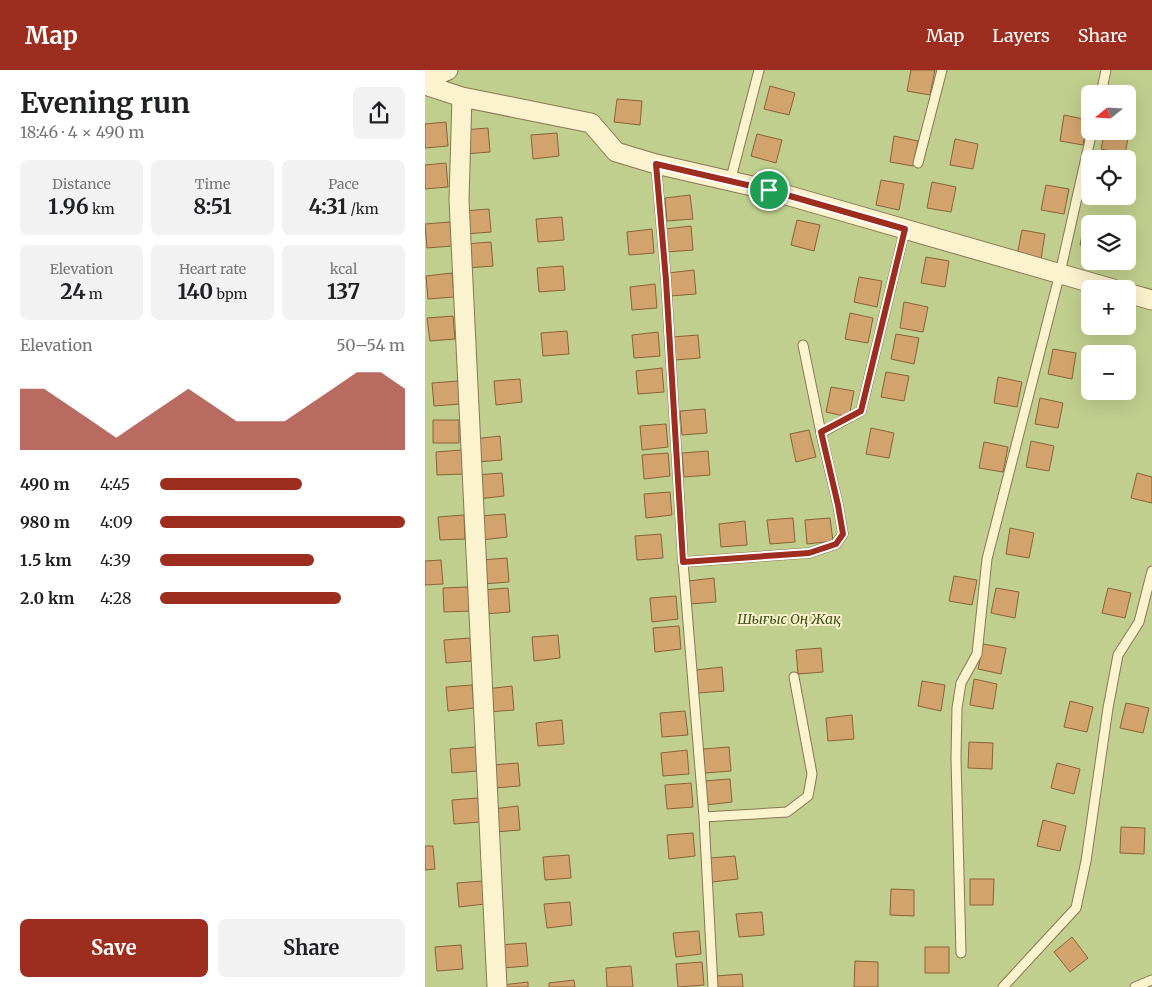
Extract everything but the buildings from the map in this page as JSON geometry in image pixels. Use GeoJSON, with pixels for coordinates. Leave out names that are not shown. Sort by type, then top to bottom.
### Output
{"type":"FeatureCollection","features":[{"type":"Feature","properties":{"kind":"street"},"geometry":{"type":"LineString","coordinates":[[425,80],[448,70]]}},
{"type":"Feature","properties":{"kind":"street"},"geometry":{"type":"LineString","coordinates":[[425,85],[462,96],[591,123],[616,152],[656,164],[769,190],[1084,280]]}},
{"type":"Feature","properties":{"kind":"street"},"geometry":{"type":"LineString","coordinates":[[462,96],[459,200],[497,987]]}},
{"type":"Feature","properties":{"kind":"street"},"geometry":{"type":"LineString","coordinates":[[1136,296],[1152,300]]}},
{"type":"Feature","properties":{"kind":"lane"},"geometry":{"type":"LineString","coordinates":[[730,182],[759,70]]}},
{"type":"Feature","properties":{"kind":"lane"},"geometry":{"type":"LineString","coordinates":[[918,163],[941,70]]}},
{"type":"Feature","properties":{"kind":"lane"},"geometry":{"type":"LineString","coordinates":[[1103,85],[1106,70]]}},
{"type":"Feature","properties":{"kind":"lane"},"geometry":{"type":"LineString","coordinates":[[961,953],[956,768],[957,708],[961,683],[977,654],[987,559],[1061,273],[1091,140]]}},
{"type":"Feature","properties":{"kind":"lane"},"geometry":{"type":"LineString","coordinates":[[656,164],[665,271],[683,562],[704,817],[713,987]]}},
{"type":"Feature","properties":{"kind":"lane"},"geometry":{"type":"LineString","coordinates":[[821,432],[861,411],[905,229]]}},
{"type":"Feature","properties":{"kind":"lane"},"geometry":{"type":"LineString","coordinates":[[683,562],[809,553],[836,544],[843,534],[803,345]]}},
{"type":"Feature","properties":{"kind":"lane"},"geometry":{"type":"LineString","coordinates":[[1003,987],[1076,908],[1086,861],[1108,708],[1118,655],[1139,622],[1152,571]]}},
{"type":"Feature","properties":{"kind":"lane"},"geometry":{"type":"LineString","coordinates":[[704,817],[787,812],[807,796],[812,774],[794,677]]}},
{"type":"Feature","properties":{"kind":"lane"},"geometry":{"type":"LineString","coordinates":[[1135,987],[1152,980]]}},
{"type":"Feature","properties":{"kind":"green space","name":"Шығыс Оң Жақ"},"geometry":{"type":"Polygon","coordinates":[[[425,70],[1152,70],[1152,987],[425,987],[425,70]]]}},
{"type":"Feature","properties":{"kind":"route"},"geometry":{"type":"LineString","coordinates":[[656,164],[769,190],[905,229],[861,411],[821,432],[843,534],[836,544],[809,553],[683,562],[666,280],[656,164]]}}]}
